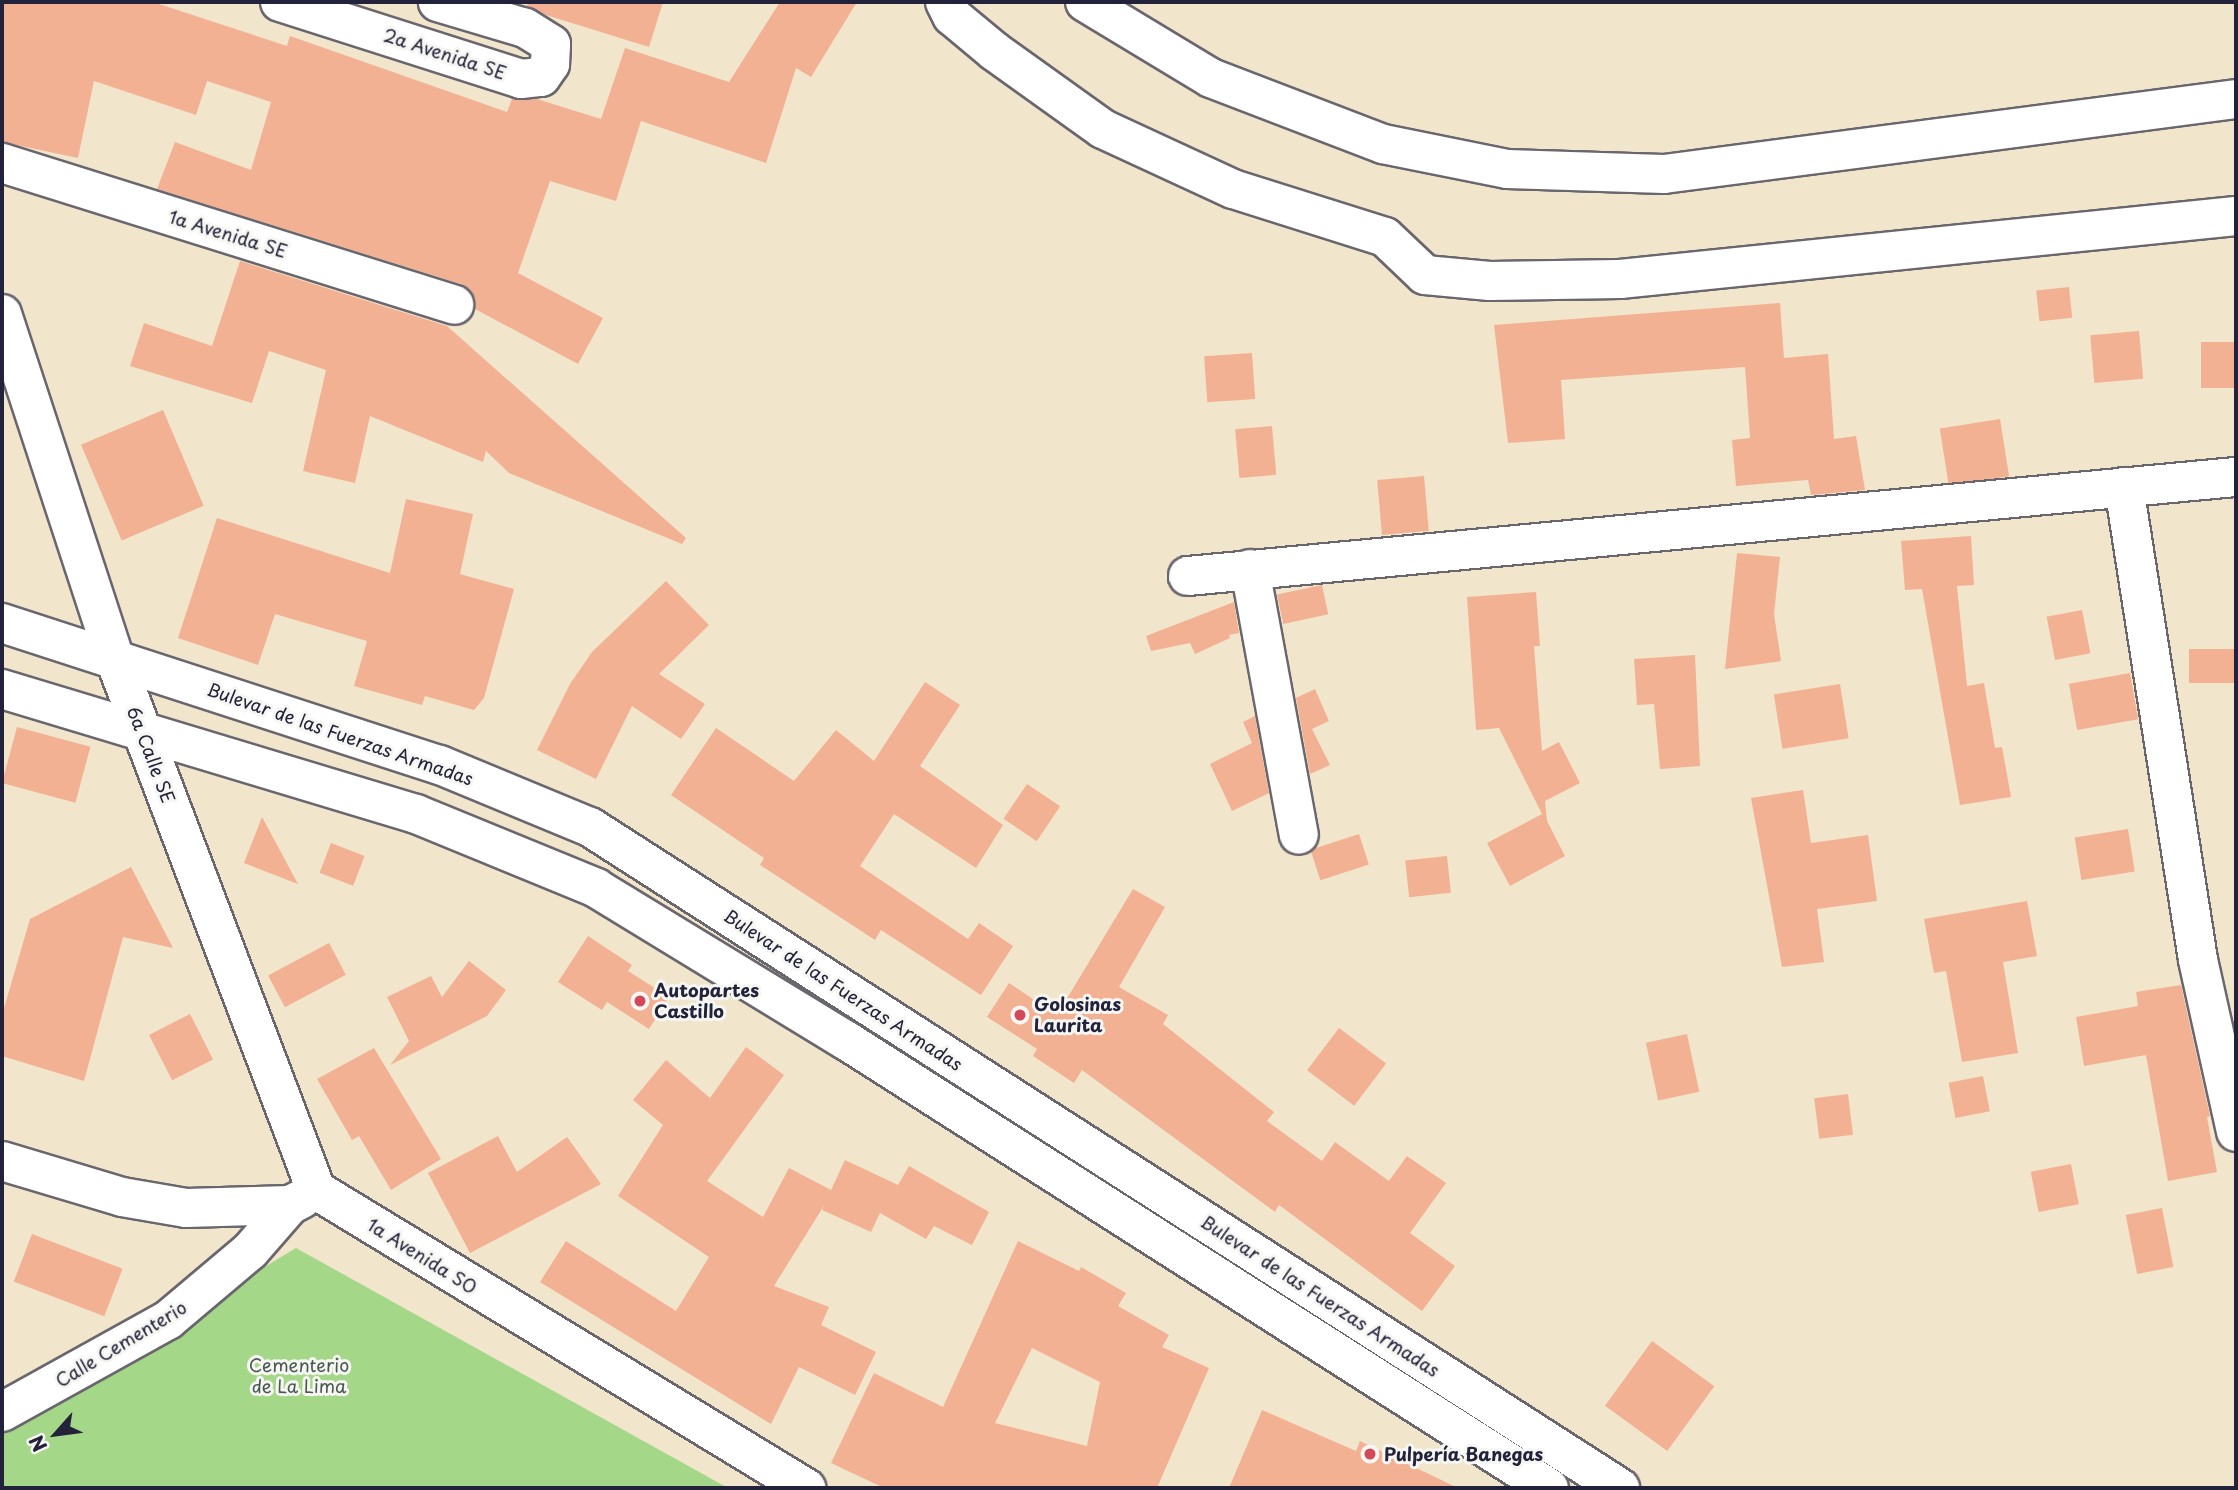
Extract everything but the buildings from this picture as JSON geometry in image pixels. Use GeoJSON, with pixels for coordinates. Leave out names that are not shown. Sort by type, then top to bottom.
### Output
{"type":"FeatureCollection","features":[{"type":"Feature","properties":{"kind":"street","name":"2a Avenida SE"},"geometry":{"type":"LineString","coordinates":[[280,2],[521,79],[541,78],[550,64],[551,44],[524,29],[438,2]]}},
{"type":"Feature","properties":{"kind":"street"},"geometry":{"type":"LineString","coordinates":[[944,2],[952,16],[994,51],[1103,129],[1233,189],[1385,237],[1424,275],[1490,281],[1620,279],[2236,216]]}},
{"type":"Feature","properties":{"kind":"street"},"geometry":{"type":"LineString","coordinates":[[1085,2],[1211,78],[1383,144],[1507,169],[1664,174],[2236,99]]}},
{"type":"Feature","properties":{"kind":"street","name":"1a Avenida SE"},"geometry":{"type":"LineString","coordinates":[[2,163],[454,305]]}},
{"type":"Feature","properties":{"kind":"street","name":"6a Calle SE"},"geometry":{"type":"LineString","coordinates":[[2,314],[114,657],[303,1198]]}},
{"type":"Feature","properties":{"kind":"street"},"geometry":{"type":"LineString","coordinates":[[1188,576],[2236,477]]}},
{"type":"Feature","properties":{"kind":"street"},"geometry":{"type":"LineString","coordinates":[[2124,487],[2198,960],[2236,1132]]}},
{"type":"Feature","properties":{"kind":"street"},"geometry":{"type":"LineString","coordinates":[[1250,569],[1299,835]]}},
{"type":"Feature","properties":{"kind":"street","name":"Bulevar de las Fuerzas Armadas"},"geometry":{"type":"LineString","coordinates":[[2,623],[114,657],[440,765],[590,827],[1620,1488]]}},
{"type":"Feature","properties":{"kind":"street","name":"Bulevar de las Fuerzas Armadas"},"geometry":{"type":"LineString","coordinates":[[2,689],[416,814],[596,888],[847,1041],[1549,1488]]}},
{"type":"Feature","properties":{"kind":"street"},"geometry":{"type":"LineString","coordinates":[[2,1161],[122,1197],[186,1208],[303,1198]]}},
{"type":"Feature","properties":{"kind":"street","name":"Calle Cementerio"},"geometry":{"type":"LineString","coordinates":[[2,1412],[168,1320],[250,1251],[303,1198]]}},
{"type":"Feature","properties":{"kind":"street","name":"1a Avenida SO"},"geometry":{"type":"LineString","coordinates":[[303,1198],[806,1488]]}},
{"type":"Feature","properties":{"kind":"green space","name":"Cementerio de La Lima"},"geometry":{"type":"Polygon","coordinates":[[[296,1248],[728,1488],[2,1488],[2,1425],[296,1248]]]}},
{"type":"Feature","properties":{"kind":"place","name":"Autopartes Castillo"},"geometry":{"type":"Point","coordinates":[640,1001]}},
{"type":"Feature","properties":{"kind":"place","name":"Golosinas Laurita"},"geometry":{"type":"Point","coordinates":[1020,1015]}},
{"type":"Feature","properties":{"kind":"place","name":"Pulpería Banegas"},"geometry":{"type":"Point","coordinates":[1370,1454]}}]}
